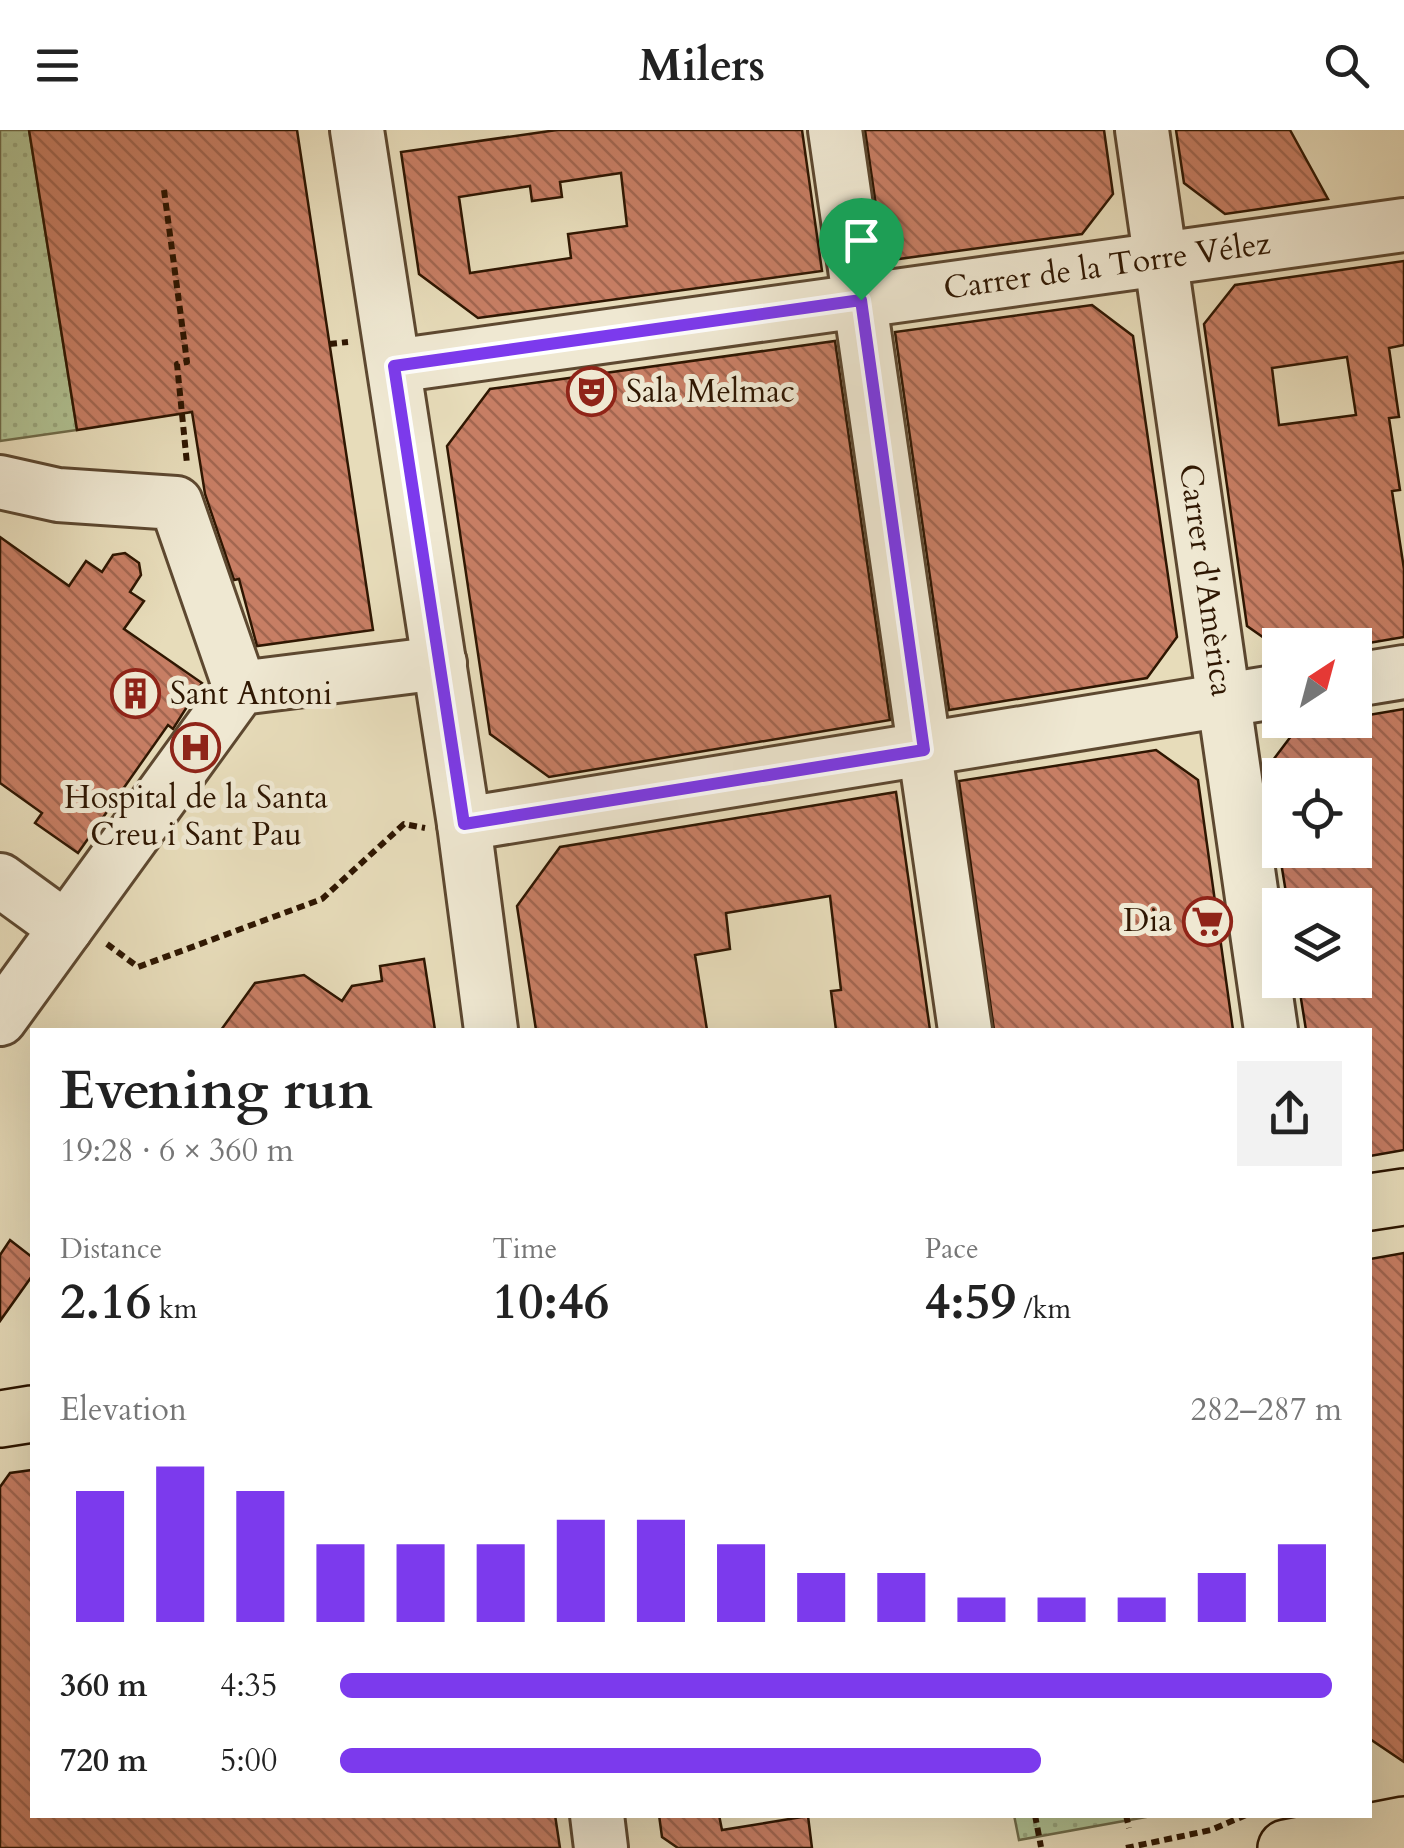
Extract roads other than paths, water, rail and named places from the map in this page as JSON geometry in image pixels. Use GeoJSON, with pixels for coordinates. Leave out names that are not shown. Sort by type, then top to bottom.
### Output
{"type":"FeatureCollection","features":[{"type":"Feature","properties":{"kind":"main road"},"geometry":{"type":"LineString","coordinates":[[1372,1202],[1404,1197]]}},
{"type":"Feature","properties":{"kind":"main road"},"geometry":{"type":"LineString","coordinates":[[0,1420],[30,1414]]}},
{"type":"Feature","properties":{"kind":"main road"},"geometry":{"type":"LineString","coordinates":[[1304,1838],[1404,1826]]}},
{"type":"Feature","properties":{"kind":"street"},"geometry":{"type":"LineString","coordinates":[[835,130],[965,1028]]}},
{"type":"Feature","properties":{"kind":"street","name":"Carrer d'Amèrica"},"geometry":{"type":"LineString","coordinates":[[1142,130],[1271,1028]]}},
{"type":"Feature","properties":{"kind":"street"},"geometry":{"type":"LineString","coordinates":[[369,132],[374,354],[440,664],[445,826],[491,1028]]}},
{"type":"Feature","properties":{"kind":"street","name":"Carrer de la Torre Vélez"},"geometry":{"type":"LineString","coordinates":[[374,354],[861,300],[1404,225]]}},
{"type":"Feature","properties":{"kind":"street"},"geometry":{"type":"LineString","coordinates":[[0,482],[58,495],[176,503],[240,688]]}},
{"type":"Feature","properties":{"kind":"street"},"geometry":{"type":"LineString","coordinates":[[0,1019],[80,931],[240,688],[440,664]]}},
{"type":"Feature","properties":{"kind":"street"},"geometry":{"type":"LineString","coordinates":[[1372,677],[1404,672]]}},
{"type":"Feature","properties":{"kind":"street"},"geometry":{"type":"LineString","coordinates":[[445,826],[1262,695]]}},
{"type":"Feature","properties":{"kind":"street"},"geometry":{"type":"LineString","coordinates":[[0,880],[80,931]]}},
{"type":"Feature","properties":{"kind":"street"},"geometry":{"type":"LineString","coordinates":[[597,1818],[602,1848]]}},
{"type":"Feature","properties":{"kind":"place","name":"Sala Melmac"},"geometry":{"type":"Point","coordinates":[591,392]}},
{"type":"Feature","properties":{"kind":"place","name":"Sant Antoni"},"geometry":{"type":"Point","coordinates":[135,694]}},
{"type":"Feature","properties":{"kind":"place","name":"Hospital de la Santa Creu i Sant Pau"},"geometry":{"type":"Point","coordinates":[196,748]}},
{"type":"Feature","properties":{"kind":"place","name":"Dia"},"geometry":{"type":"Point","coordinates":[1207,921]}}]}
